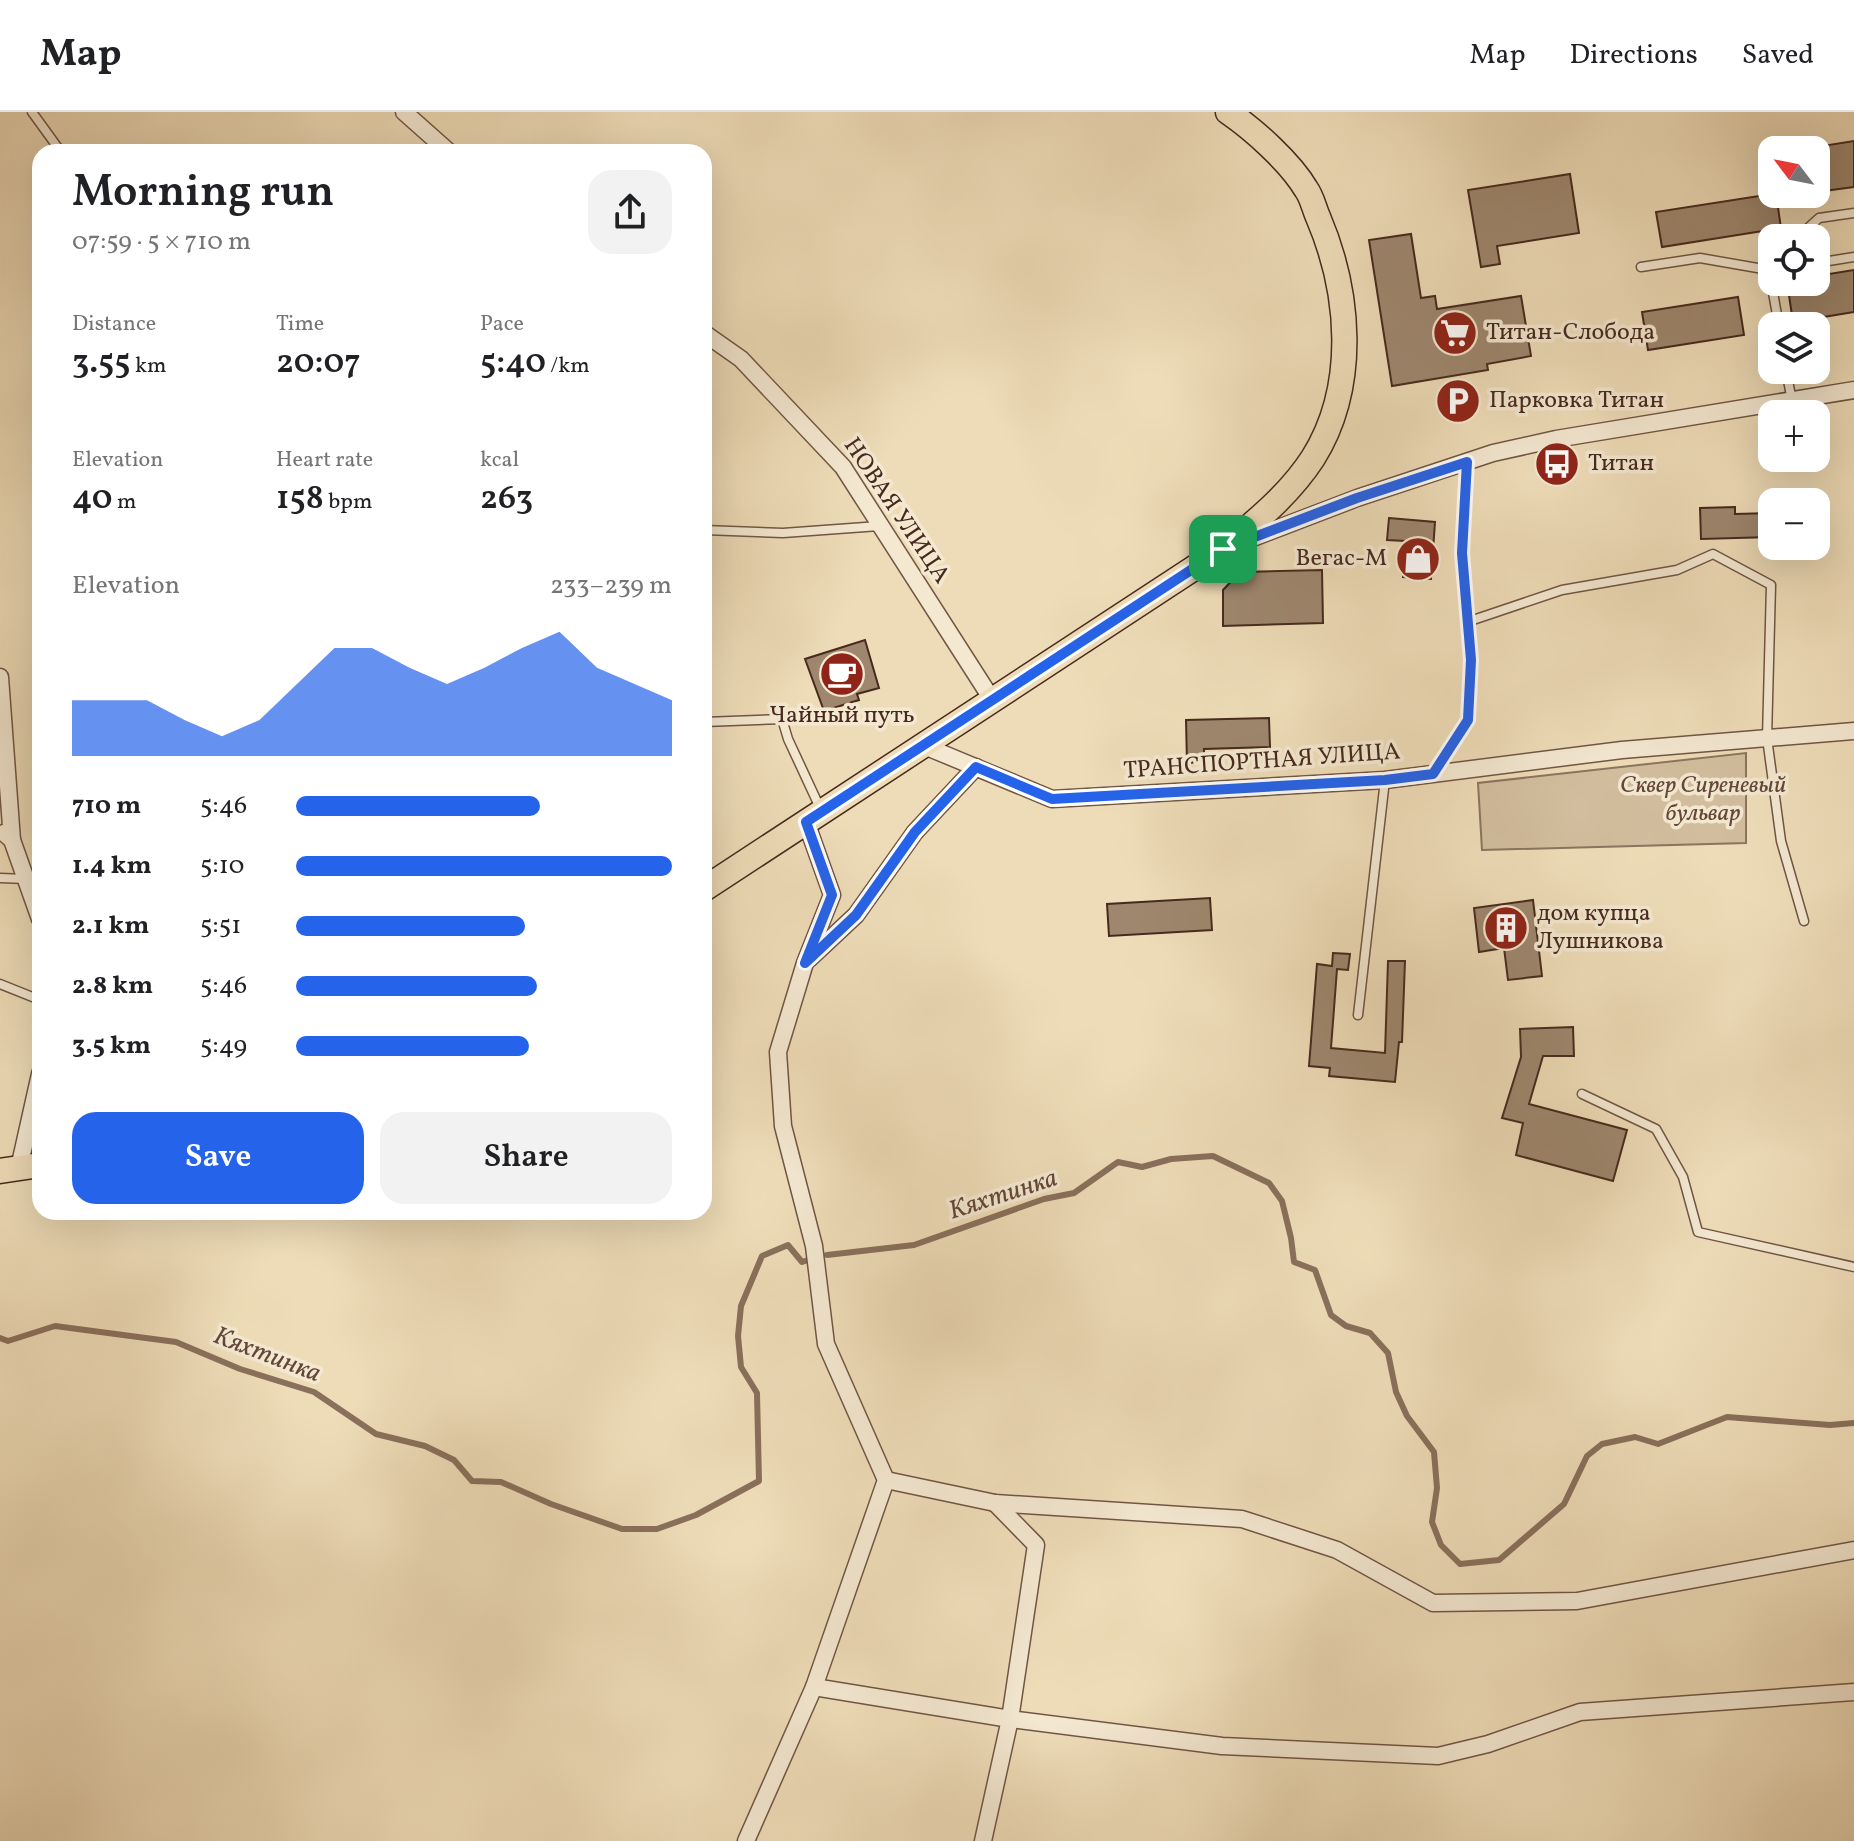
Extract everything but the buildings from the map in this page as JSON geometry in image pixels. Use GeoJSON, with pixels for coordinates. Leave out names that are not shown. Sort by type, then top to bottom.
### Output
{"type":"FeatureCollection","features":[{"type":"Feature","properties":{"kind":"main road"},"geometry":{"type":"LineString","coordinates":[[712,884],[1223,549],[1287,493],[1314,456],[1335,412],[1346,353],[1342,301],[1331,248],[1306,188],[1256,131],[1228,112]]}},
{"type":"Feature","properties":{"kind":"street"},"geometry":{"type":"LineString","coordinates":[[404,112],[440,144]]}},
{"type":"Feature","properties":{"kind":"street","name":"НОВАЯ УЛИЦА"},"geometry":{"type":"LineString","coordinates":[[712,339],[741,359],[843,467],[993,701]]}},
{"type":"Feature","properties":{"kind":"street"},"geometry":{"type":"LineString","coordinates":[[1798,400],[1854,390]]}},
{"type":"Feature","properties":{"kind":"street"},"geometry":{"type":"LineString","coordinates":[[1223,549],[1357,498],[1493,453],[1556,439],[1758,406]]}},
{"type":"Feature","properties":{"kind":"street"},"geometry":{"type":"LineString","coordinates":[[0,677],[6,834],[32,895]]}},
{"type":"Feature","properties":{"kind":"street","name":"ТРАНСПОРТНАЯ УЛИЦА"},"geometry":{"type":"LineString","coordinates":[[922,745],[1052,799],[1385,780],[1622,750],[1854,731]]}},
{"type":"Feature","properties":{"kind":"street"},"geometry":{"type":"LineString","coordinates":[[805,963],[856,915],[915,832],[976,767]]}},
{"type":"Feature","properties":{"kind":"street"},"geometry":{"type":"LineString","coordinates":[[746,1841],[814,1687],[886,1480],[826,1344],[814,1246],[783,1126],[778,1052],[805,963],[832,895],[814,816]]}},
{"type":"Feature","properties":{"kind":"street"},"geometry":{"type":"LineString","coordinates":[[20,1168],[32,1112]]}},
{"type":"Feature","properties":{"kind":"street"},"geometry":{"type":"LineString","coordinates":[[886,1480],[995,1503],[1242,1519],[1337,1550],[1433,1603],[1577,1601],[1854,1550]]}},
{"type":"Feature","properties":{"kind":"street"},"geometry":{"type":"LineString","coordinates":[[983,1841],[1010,1719],[1036,1545],[995,1503]]}},
{"type":"Feature","properties":{"kind":"street"},"geometry":{"type":"LineString","coordinates":[[814,1687],[1010,1719],[1222,1746],[1438,1756],[1488,1744],[1580,1712],[1854,1692]]}},
{"type":"Feature","properties":{"kind":"lane"},"geometry":{"type":"LineString","coordinates":[[32,112],[55,144]]}},
{"type":"Feature","properties":{"kind":"lane"},"geometry":{"type":"LineString","coordinates":[[1812,224],[1819,218],[1854,213]]}},
{"type":"Feature","properties":{"kind":"lane"},"geometry":{"type":"LineString","coordinates":[[1830,261],[1854,257]]}},
{"type":"Feature","properties":{"kind":"lane"},"geometry":{"type":"LineString","coordinates":[[1641,267],[1700,258],[1758,267]]}},
{"type":"Feature","properties":{"kind":"lane"},"geometry":{"type":"LineString","coordinates":[[1433,774],[1468,720],[1471,660],[1462,553],[1467,462]]}},
{"type":"Feature","properties":{"kind":"lane"},"geometry":{"type":"LineString","coordinates":[[712,530],[783,533],[881,526]]}},
{"type":"Feature","properties":{"kind":"lane"},"geometry":{"type":"LineString","coordinates":[[1467,622],[1562,590],[1677,570],[1713,554],[1771,585],[1767,738],[1781,841],[1804,921]]}},
{"type":"Feature","properties":{"kind":"lane"},"geometry":{"type":"LineString","coordinates":[[712,722],[782,719],[814,816]]}},
{"type":"Feature","properties":{"kind":"lane"},"geometry":{"type":"LineString","coordinates":[[1358,1015],[1385,780]]}},
{"type":"Feature","properties":{"kind":"lane"},"geometry":{"type":"LineString","coordinates":[[0,878],[26,879]]}},
{"type":"Feature","properties":{"kind":"lane"},"geometry":{"type":"LineString","coordinates":[[0,984],[32,997]]}},
{"type":"Feature","properties":{"kind":"lane"},"geometry":{"type":"LineString","coordinates":[[1582,1094],[1656,1129],[1683,1177],[1698,1232],[1854,1267]]}},
{"type":"Feature","properties":{"kind":"green space","name":"Сквер Сиреневый бульвар"},"geometry":{"type":"Polygon","coordinates":[[[1746,753],[1746,843],[1482,850],[1478,783],[1746,753]]]}},
{"type":"Feature","properties":{"kind":"waterway","name":"Кяхтинка"},"geometry":{"type":"LineString","coordinates":[[827,1255],[914,1245],[1044,1199],[1074,1193],[1118,1162],[1142,1167],[1171,1159],[1213,1156],[1269,1183],[1282,1201],[1294,1262],[1315,1270],[1331,1315],[1346,1326],[1370,1333],[1388,1353],[1396,1392],[1407,1416],[1434,1452],[1437,1488],[1432,1522],[1441,1545],[1460,1564],[1499,1560],[1564,1504],[1587,1456],[1602,1444],[1635,1437],[1658,1444],[1727,1417],[1830,1425],[1854,1423]]}},
{"type":"Feature","properties":{"kind":"waterway","name":"Кяхтинка"},"geometry":{"type":"LineString","coordinates":[[0,1338],[8,1341],[55,1326],[176,1342],[240,1369],[314,1392],[376,1434],[425,1446],[454,1460],[472,1481],[501,1482],[551,1504],[622,1529],[657,1529],[696,1515],[759,1481],[757,1393],[741,1367],[738,1336],[741,1306],[762,1256],[788,1245],[802,1262],[814,1258]]}},
{"type":"Feature","properties":{"kind":"place","name":"Титан-Слобода"},"geometry":{"type":"Point","coordinates":[1455,333]}},
{"type":"Feature","properties":{"kind":"place","name":"Парковка Титан"},"geometry":{"type":"Point","coordinates":[1458,401]}},
{"type":"Feature","properties":{"kind":"place","name":"Титан"},"geometry":{"type":"Point","coordinates":[1557,464]}},
{"type":"Feature","properties":{"kind":"place","name":"Вегас-М"},"geometry":{"type":"Point","coordinates":[1418,559]}},
{"type":"Feature","properties":{"kind":"place","name":"Чайный путь"},"geometry":{"type":"Point","coordinates":[842,674]}},
{"type":"Feature","properties":{"kind":"place","name":"дом купца Лушникова"},"geometry":{"type":"Point","coordinates":[1506,928]}},
{"type":"Feature","properties":{"kind":"route"},"geometry":{"type":"LineString","coordinates":[[1467,462],[1462,553],[1471,660],[1468,720],[1433,774],[1385,780],[1052,799],[976,767],[915,832],[856,915],[805,963],[832,895],[806,822],[1223,549],[1357,498],[1467,462]]}}]}
